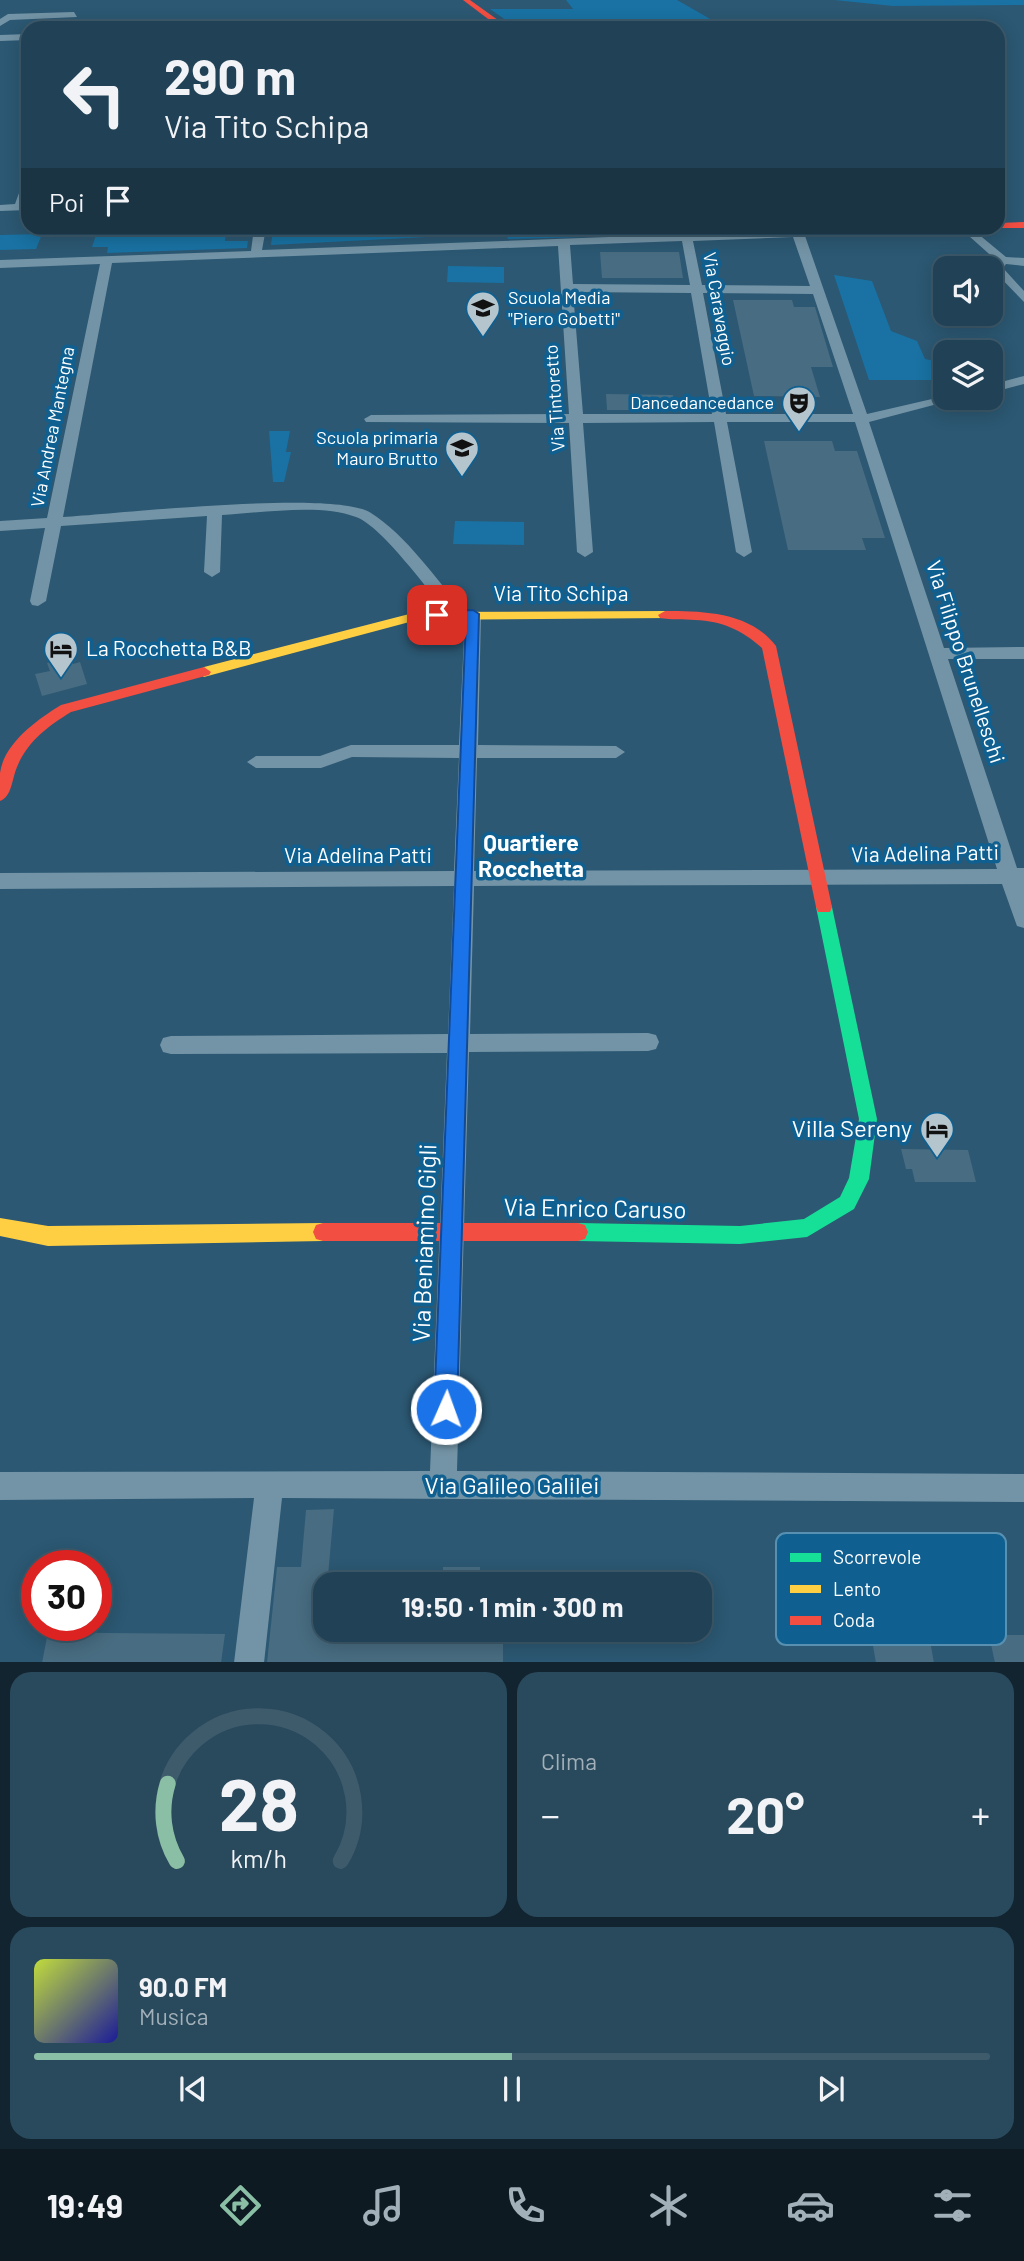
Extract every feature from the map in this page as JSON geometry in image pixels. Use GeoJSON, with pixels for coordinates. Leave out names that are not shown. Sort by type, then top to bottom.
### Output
{"type":"FeatureCollection","features":[{"type":"Feature","properties":{"kind":"street"},"geometry":{"type":"LineString","coordinates":[[466,0],[495,21]]}},
{"type":"Feature","properties":{"kind":"street"},"geometry":{"type":"LineString","coordinates":[[0,23],[8,17],[74,15]]}},
{"type":"Feature","properties":{"kind":"street"},"geometry":{"type":"LineString","coordinates":[[0,38],[21,37]]}},
{"type":"Feature","properties":{"kind":"street"},"geometry":{"type":"LineString","coordinates":[[0,208],[21,207]]}},
{"type":"Feature","properties":{"kind":"street"},"geometry":{"type":"LineString","coordinates":[[1005,226],[1024,225]]}},
{"type":"Feature","properties":{"kind":"street"},"geometry":{"type":"LineString","coordinates":[[256,254],[259,235]]}},
{"type":"Feature","properties":{"kind":"street"},"geometry":{"type":"LineString","coordinates":[[0,264],[727,235]]}},
{"type":"Feature","properties":{"kind":"street","name":"Via Filippo Brunelleschi"},"geometry":{"type":"LineString","coordinates":[[796,235],[819,290],[939,654],[1017,876],[1024,920]]}},
{"type":"Feature","properties":{"kind":"street"},"geometry":{"type":"LineString","coordinates":[[974,235],[998,256]]}},
{"type":"Feature","properties":{"kind":"street","name":"Via Caravaggio"},"geometry":{"type":"LineString","coordinates":[[687,238],[744,552]]}},
{"type":"Feature","properties":{"kind":"street","name":"Via Tintoretto"},"geometry":{"type":"LineString","coordinates":[[564,242],[585,552]]}},
{"type":"Feature","properties":{"kind":"street","name":"Via Andrea Mantegna"},"geometry":{"type":"LineString","coordinates":[[38,601],[107,260]]}},
{"type":"Feature","properties":{"kind":"street"},"geometry":{"type":"LineString","coordinates":[[1003,260],[1024,262]]}},
{"type":"Feature","properties":{"kind":"street"},"geometry":{"type":"LineString","coordinates":[[1003,275],[1024,298]]}},
{"type":"Feature","properties":{"kind":"street"},"geometry":{"type":"LineString","coordinates":[[567,288],[819,290]]}},
{"type":"Feature","properties":{"kind":"street"},"geometry":{"type":"LineString","coordinates":[[1003,386],[1024,380]]}},
{"type":"Feature","properties":{"kind":"street"},"geometry":{"type":"LineString","coordinates":[[370,419],[862,418],[933,402]]}},
{"type":"Feature","properties":{"kind":"street"},"geometry":{"type":"LineString","coordinates":[[0,526],[324,506],[364,514],[385,531],[465,614]]}},
{"type":"Feature","properties":{"kind":"street"},"geometry":{"type":"LineString","coordinates":[[212,572],[215,511]]}},
{"type":"Feature","properties":{"kind":"street","name":"Via Beniamino Gigli"},"geometry":{"type":"LineString","coordinates":[[443,1486],[468,750],[465,614]]}},
{"type":"Feature","properties":{"kind":"street","name":"Via Tito Schipa"},"geometry":{"type":"LineString","coordinates":[[0,795],[8,761],[23,740],[41,721],[66,708],[417,616],[713,615],[753,628],[769,646],[817,877]]}},
{"type":"Feature","properties":{"kind":"street"},"geometry":{"type":"LineString","coordinates":[[939,654],[1024,653]]}},
{"type":"Feature","properties":{"kind":"street"},"geometry":{"type":"LineString","coordinates":[[256,762],[321,761],[351,751],[616,751]]}},
{"type":"Feature","properties":{"kind":"street","name":"Via Adelina Patti"},"geometry":{"type":"LineString","coordinates":[[0,881],[1017,876]]}},
{"type":"Feature","properties":{"kind":"street","name":"Via Enrico Caruso"},"geometry":{"type":"LineString","coordinates":[[0,1227],[48,1236],[452,1230],[740,1235],[807,1228],[847,1203],[859,1179],[868,1119],[817,877]]}},
{"type":"Feature","properties":{"kind":"street"},"geometry":{"type":"LineString","coordinates":[[171,1045],[648,1042]]}},
{"type":"Feature","properties":{"kind":"street"},"geometry":{"type":"LineString","coordinates":[[249,1662],[270,1484]]}},
{"type":"Feature","properties":{"kind":"street","name":"Via Galileo Galilei"},"geometry":{"type":"LineString","coordinates":[[0,1486],[270,1484],[1024,1488]]}},
{"type":"Feature","properties":{"kind":"shaded area"},"geometry":{"type":"Polygon","coordinates":[[[566,0],[677,0],[714,21],[507,21],[490,9],[573,9],[566,0]]]}},
{"type":"Feature","properties":{"kind":"shaded area"},"geometry":{"type":"Polygon","coordinates":[[[834,0],[1024,0],[1024,5],[893,6],[834,0]]]}},
{"type":"Feature","properties":{"kind":"shaded area"},"geometry":{"type":"Polygon","coordinates":[[[0,235],[42,235],[36,249],[0,250],[0,235]]]}},
{"type":"Feature","properties":{"kind":"shaded area"},"geometry":{"type":"Polygon","coordinates":[[[96,235],[226,235],[225,241],[248,241],[247,248],[107,253],[108,247],[92,247],[96,235]]]}},
{"type":"Feature","properties":{"kind":"shaded area"},"geometry":{"type":"Polygon","coordinates":[[[467,235],[271,245],[272,237],[467,235]]]}},
{"type":"Feature","properties":{"kind":"shaded area"},"geometry":{"type":"Polygon","coordinates":[[[507,235],[584,237],[508,239],[507,235]]]}},
{"type":"Feature","properties":{"kind":"shaded area"},"geometry":{"type":"Polygon","coordinates":[[[448,266],[504,267],[504,283],[447,282],[448,266]]]}},
{"type":"Feature","properties":{"kind":"shaded area"},"geometry":{"type":"Polygon","coordinates":[[[834,275],[872,281],[891,331],[917,341],[925,359],[933,361],[933,380],[869,380],[834,275]]]}},
{"type":"Feature","properties":{"kind":"shaded area"},"geometry":{"type":"Polygon","coordinates":[[[269,431],[290,431],[286,452],[291,452],[284,482],[273,482],[269,431]]]}},
{"type":"Feature","properties":{"kind":"shaded area"},"geometry":{"type":"Polygon","coordinates":[[[455,521],[524,522],[524,545],[453,544],[455,521]]]}},
{"type":"Feature","properties":{"kind":"building"},"geometry":{"type":"Polygon","coordinates":[[[600,252],[679,252],[683,278],[602,278],[600,252]]]}},
{"type":"Feature","properties":{"kind":"building"},"geometry":{"type":"Polygon","coordinates":[[[733,300],[792,300],[794,307],[815,307],[833,367],[811,367],[820,397],[754,396],[733,300]]]}},
{"type":"Feature","properties":{"kind":"building"},"geometry":{"type":"Polygon","coordinates":[[[606,394],[673,395],[675,410],[607,410],[606,394]]]}},
{"type":"Feature","properties":{"kind":"building"},"geometry":{"type":"Polygon","coordinates":[[[764,441],[832,441],[835,451],[857,451],[885,538],[862,538],[866,550],[788,550],[764,441]]]}},
{"type":"Feature","properties":{"kind":"building","name":"La Rocchetta B&B"},"geometry":{"type":"Polygon","coordinates":[[[71,657],[73,664],[80,662],[87,684],[42,696],[35,674],[50,671],[47,663],[71,657]]]}},
{"type":"Feature","properties":{"kind":"building","name":"Villa Sereny"},"geometry":{"type":"Polygon","coordinates":[[[901,1149],[968,1150],[976,1182],[915,1182],[912,1169],[906,1169],[901,1149]]]}},
{"type":"Feature","properties":{"kind":"building"},"geometry":{"type":"Polygon","coordinates":[[[334,1509],[328,1572],[313,1572],[313,1642],[503,1642],[503,1662],[267,1662],[277,1567],[301,1567],[306,1510],[334,1509]]]}},
{"type":"Feature","properties":{"kind":"building"},"geometry":{"type":"Polygon","coordinates":[[[443,1567],[480,1567],[480,1572],[443,1572],[443,1567]]]}},
{"type":"Feature","properties":{"kind":"building"},"geometry":{"type":"Polygon","coordinates":[[[112,1633],[225,1634],[221,1662],[42,1662],[46,1641],[112,1641],[112,1633]]]}},
{"type":"Feature","properties":{"kind":"building"},"geometry":{"type":"Polygon","coordinates":[[[1006,1635],[1024,1635],[1024,1662],[995,1662],[991,1645],[1006,1645],[1006,1635]]]}},
{"type":"Feature","properties":{"kind":"building"},"geometry":{"type":"Polygon","coordinates":[[[873,1645],[931,1645],[934,1662],[876,1662],[873,1645]]]}},
{"type":"Feature","properties":{"kind":"traffic: fast"},"geometry":{"type":"LineString","coordinates":[[578,1232],[740,1235],[807,1228],[847,1203],[859,1179],[868,1119],[824,907]]}},
{"type":"Feature","properties":{"kind":"traffic: slow"},"geometry":{"type":"LineString","coordinates":[[204,672],[417,616],[665,615]]}},
{"type":"Feature","properties":{"kind":"traffic: slow"},"geometry":{"type":"LineString","coordinates":[[0,1227],[48,1236],[323,1232]]}},
{"type":"Feature","properties":{"kind":"traffic: jam"},"geometry":{"type":"LineString","coordinates":[[466,0],[495,21]]}},
{"type":"Feature","properties":{"kind":"traffic: jam"},"geometry":{"type":"LineString","coordinates":[[1005,226],[1024,225]]}},
{"type":"Feature","properties":{"kind":"traffic: jam"},"geometry":{"type":"LineString","coordinates":[[665,615],[721,619],[746,628],[769,646],[824,907]]}},
{"type":"Feature","properties":{"kind":"traffic: jam"},"geometry":{"type":"LineString","coordinates":[[0,795],[9,767],[22,744],[41,725],[66,708],[204,672]]}},
{"type":"Feature","properties":{"kind":"traffic: jam"},"geometry":{"type":"LineString","coordinates":[[323,1232],[578,1232]]}},
{"type":"Feature","properties":{"kind":"place","name":"Scuola Media \"Piero Gobetti\""},"geometry":{"type":"Point","coordinates":[483,338]}},
{"type":"Feature","properties":{"kind":"place","name":"Dancedancedance"},"geometry":{"type":"Point","coordinates":[799,433]}},
{"type":"Feature","properties":{"kind":"place","name":"Scuola primaria Mauro Brutto"},"geometry":{"type":"Point","coordinates":[462,478]}},
{"type":"Feature","properties":{"kind":"place","name":"La Rocchetta B&B"},"geometry":{"type":"Point","coordinates":[61,679]}},
{"type":"Feature","properties":{"kind":"place","name":"Villa Sereny"},"geometry":{"type":"Point","coordinates":[937,1159]}},
{"type":"Feature","properties":{"kind":"district","name":"Quartiere Rocchetta"},"geometry":{"type":"Point","coordinates":[531,856]}},
{"type":"Feature","properties":{"kind":"route"},"geometry":{"type":"LineString","coordinates":[[437,615],[473,614],[446,1409]]}}]}
